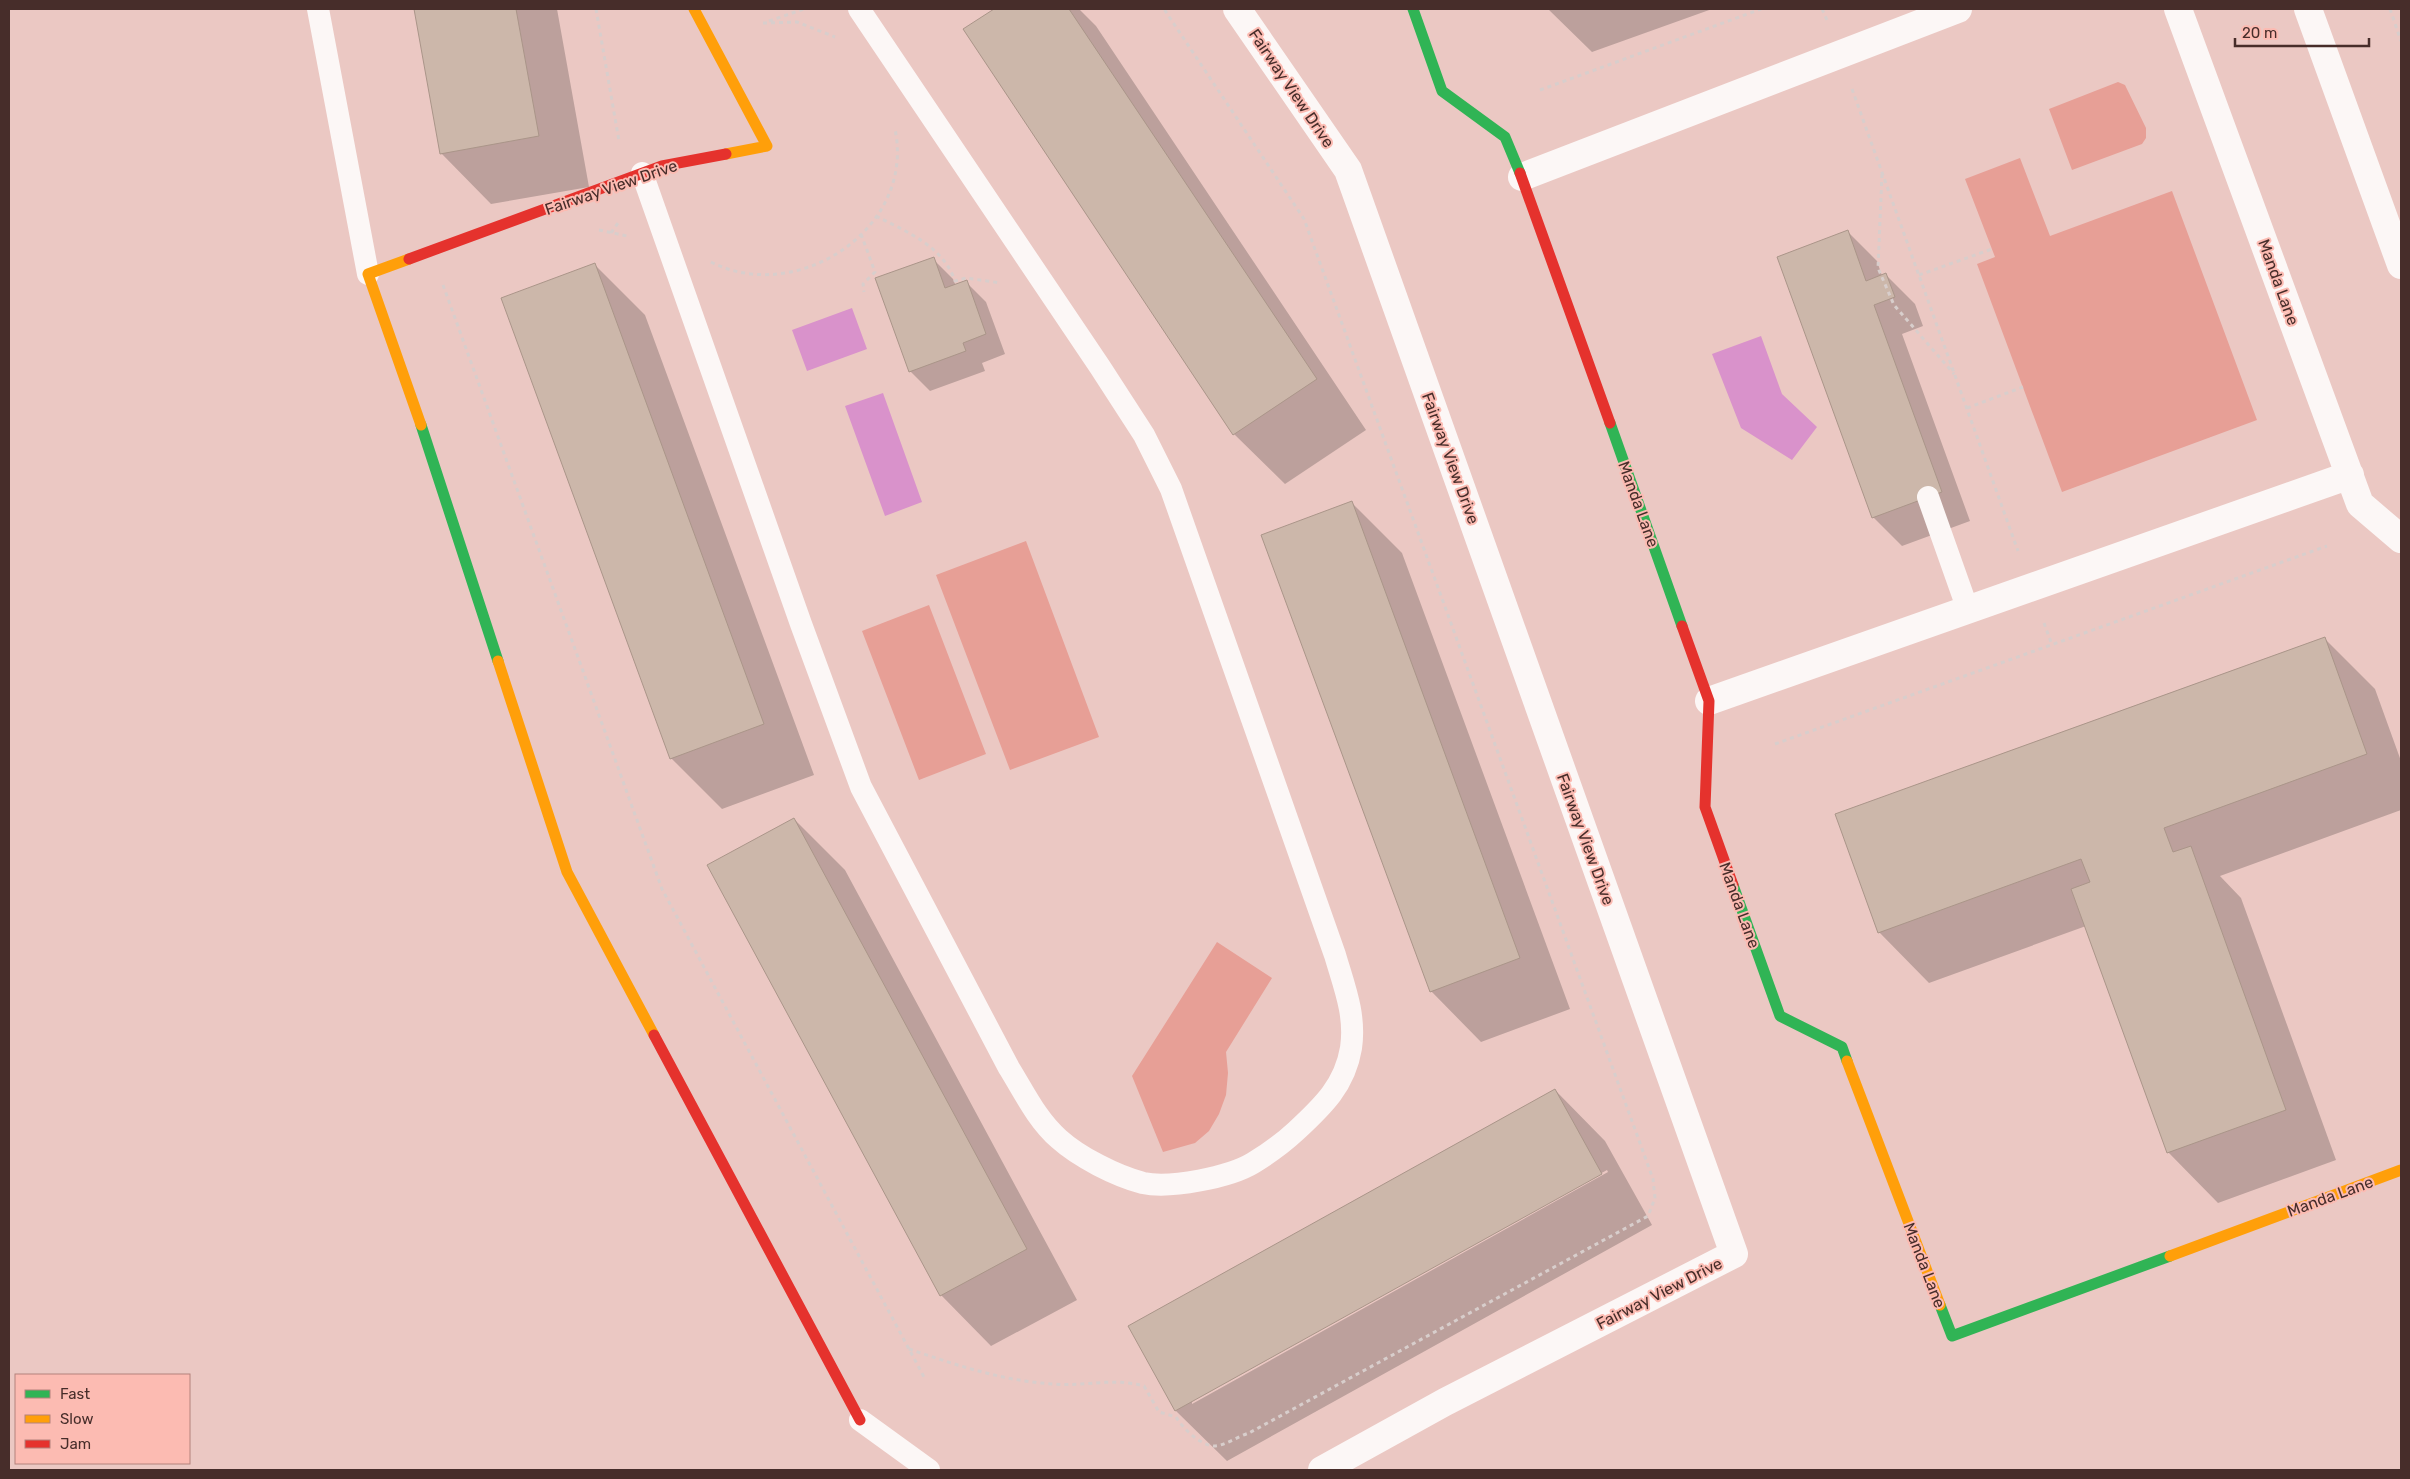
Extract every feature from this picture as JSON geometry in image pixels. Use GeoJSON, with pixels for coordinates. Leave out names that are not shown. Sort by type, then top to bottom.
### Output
{"type":"FeatureCollection","features":[{"type":"Feature","properties":{"kind":"street","name":"Fairway View Drive"},"geometry":{"type":"LineString","coordinates":[[368,274],[662,166],[767,146],[694,9]]}},
{"type":"Feature","properties":{"kind":"street","name":"Fairway View Drive"},"geometry":{"type":"LineString","coordinates":[[1238,9],[1348,170],[1734,1254],[1445,1402],[1322,1470]]}},
{"type":"Feature","properties":{"kind":"street","name":"Manda Lane"},"geometry":{"type":"LineString","coordinates":[[1414,9],[1442,92],[1505,137],[1522,177],[1709,700],[1705,807],[1780,1016],[1842,1047],[1952,1336],[2401,1170]]}},
{"type":"Feature","properties":{"kind":"street"},"geometry":{"type":"LineString","coordinates":[[1522,177],[1958,9]]}},
{"type":"Feature","properties":{"kind":"street","name":"Manda Lane"},"geometry":{"type":"LineString","coordinates":[[2178,9],[2360,504],[2401,539]]}},
{"type":"Feature","properties":{"kind":"street"},"geometry":{"type":"LineString","coordinates":[[2308,9],[2401,265]]}},
{"type":"Feature","properties":{"kind":"street"},"geometry":{"type":"LineString","coordinates":[[368,274],[418,417],[567,872],[860,1420]]}},
{"type":"Feature","properties":{"kind":"street"},"geometry":{"type":"LineString","coordinates":[[1709,700],[2350,475]]}},
{"type":"Feature","properties":{"kind":"lane"},"geometry":{"type":"LineString","coordinates":[[318,9],[368,274]]}},
{"type":"Feature","properties":{"kind":"lane"},"geometry":{"type":"LineString","coordinates":[[633,177],[667,244],[801,624],[861,787],[1009,1068],[1034,1110],[1059,1139],[1100,1166],[1143,1183],[1175,1184],[1211,1178],[1252,1164],[1288,1138],[1321,1108],[1343,1078],[1351,1047],[1351,1008],[1335,955],[1171,489],[1144,435],[859,9]]}},
{"type":"Feature","properties":{"kind":"lane"},"geometry":{"type":"LineString","coordinates":[[1928,497],[1968,610]]}},
{"type":"Feature","properties":{"kind":"lane"},"geometry":{"type":"LineString","coordinates":[[860,1420],[929,1470]]}},
{"type":"Feature","properties":{"kind":"path"},"geometry":{"type":"LineString","coordinates":[[596,9],[622,154],[633,177],[624,211],[611,233]]}},
{"type":"Feature","properties":{"kind":"path"},"geometry":{"type":"LineString","coordinates":[[804,9],[763,23],[797,22],[837,38]]}},
{"type":"Feature","properties":{"kind":"path"},"geometry":{"type":"LineString","coordinates":[[909,1349],[966,1369],[1012,1380],[1080,1385],[1127,1381],[1144,1386],[1159,1412],[1176,1417],[1183,1427],[1202,1442],[1215,1446],[1249,1433],[1648,1216],[1655,1198],[1653,1179],[1304,219],[1164,9]]}},
{"type":"Feature","properties":{"kind":"path"},"geometry":{"type":"LineString","coordinates":[[1540,90],[1761,9]]}},
{"type":"Feature","properties":{"kind":"path"},"geometry":{"type":"LineString","coordinates":[[1822,9],[1840,54],[2052,645]]}},
{"type":"Feature","properties":{"kind":"path"},"geometry":{"type":"LineString","coordinates":[[2390,9],[2401,41]]}},
{"type":"Feature","properties":{"kind":"path"},"geometry":{"type":"LineString","coordinates":[[594,229],[611,233],[644,236],[697,254],[738,273],[767,276],[796,272],[824,262],[852,244],[876,216],[893,180],[896,152],[895,127]]}},
{"type":"Feature","properties":{"kind":"path"},"geometry":{"type":"LineString","coordinates":[[1882,173],[1878,268],[1894,305],[1956,377]]}},
{"type":"Feature","properties":{"kind":"path"},"geometry":{"type":"LineString","coordinates":[[876,216],[917,238],[941,255],[951,270],[955,281],[966,278],[1032,289],[1045,285]]}},
{"type":"Feature","properties":{"kind":"path"},"geometry":{"type":"LineString","coordinates":[[861,234],[876,272],[863,284],[864,292]]}},
{"type":"Feature","properties":{"kind":"path"},"geometry":{"type":"LineString","coordinates":[[1919,275],[1992,248]]}},
{"type":"Feature","properties":{"kind":"path"},"geometry":{"type":"LineString","coordinates":[[442,280],[662,890],[924,1377]]}},
{"type":"Feature","properties":{"kind":"path"},"geometry":{"type":"LineString","coordinates":[[1967,408],[2023,388]]}},
{"type":"Feature","properties":{"kind":"path"},"geometry":{"type":"LineString","coordinates":[[1775,744],[2327,546]]}},
{"type":"Feature","properties":{"kind":"shaded area"},"geometry":{"type":"Polygon","coordinates":[[[2118,82],[2125,85],[2146,128],[2146,138],[2142,144],[2072,170],[2049,109],[2118,82]]]}},
{"type":"Feature","properties":{"kind":"shaded area"},"geometry":{"type":"Polygon","coordinates":[[[2020,158],[2050,236],[2172,191],[2257,420],[2062,492],[1977,264],[1995,257],[1965,179],[2020,158]]]}},
{"type":"Feature","properties":{"kind":"shaded area"},"geometry":{"type":"Polygon","coordinates":[[[852,308],[867,349],[807,371],[792,330],[852,308]]]}},
{"type":"Feature","properties":{"kind":"shaded area"},"geometry":{"type":"Polygon","coordinates":[[[1761,336],[1782,394],[1817,427],[1792,460],[1741,428],[1712,354],[1761,336]]]}},
{"type":"Feature","properties":{"kind":"shaded area"},"geometry":{"type":"Polygon","coordinates":[[[883,393],[922,502],[885,516],[845,406],[883,393]]]}},
{"type":"Feature","properties":{"kind":"shaded area"},"geometry":{"type":"Polygon","coordinates":[[[1026,541],[1099,737],[1010,770],[936,575],[1026,541]]]}},
{"type":"Feature","properties":{"kind":"shaded area"},"geometry":{"type":"Polygon","coordinates":[[[929,605],[986,754],[919,780],[862,631],[929,605]]]}},
{"type":"Feature","properties":{"kind":"shaded area"},"geometry":{"type":"Polygon","coordinates":[[[1217,942],[1272,978],[1226,1052],[1228,1073],[1226,1095],[1219,1114],[1209,1131],[1195,1143],[1163,1152],[1132,1076],[1217,942]]]}},
{"type":"Feature","properties":{"kind":"building"},"geometry":{"type":"Polygon","coordinates":[[[414,9],[516,9],[539,136],[440,154],[414,9]]]}},
{"type":"Feature","properties":{"kind":"building"},"geometry":{"type":"Polygon","coordinates":[[[994,9],[1069,9],[1317,379],[1233,435],[963,29],[994,9]]]}},
{"type":"Feature","properties":{"kind":"building"},"geometry":{"type":"Polygon","coordinates":[[[1848,230],[1866,281],[1886,273],[1895,297],[1874,305],[1942,492],[1872,518],[1777,257],[1848,230]]]}},
{"type":"Feature","properties":{"kind":"building"},"geometry":{"type":"Polygon","coordinates":[[[934,257],[945,288],[967,280],[986,334],[963,343],[966,351],[909,372],[875,278],[934,257]]]}},
{"type":"Feature","properties":{"kind":"building"},"geometry":{"type":"Polygon","coordinates":[[[595,263],[764,724],[670,759],[501,298],[595,263]]]}},
{"type":"Feature","properties":{"kind":"building"},"geometry":{"type":"Polygon","coordinates":[[[1352,501],[1520,958],[1430,992],[1261,535],[1352,501]]]}},
{"type":"Feature","properties":{"kind":"building"},"geometry":{"type":"Polygon","coordinates":[[[2325,637],[2367,754],[2164,828],[2173,852],[2191,846],[2286,1110],[2167,1153],[2071,889],[2090,882],[2081,859],[1878,933],[1835,814],[2325,637]]]}},
{"type":"Feature","properties":{"kind":"building"},"geometry":{"type":"Polygon","coordinates":[[[794,818],[1027,1249],[940,1296],[707,865],[794,818]]]}},
{"type":"Feature","properties":{"kind":"building"},"geometry":{"type":"Polygon","coordinates":[[[1555,1089],[1602,1174],[1175,1411],[1128,1326],[1555,1089]]]}},
{"type":"Feature","properties":{"kind":"traffic: fast"},"geometry":{"type":"LineString","coordinates":[[1413,9],[1442,91],[1505,137],[1520,173]]}},
{"type":"Feature","properties":{"kind":"traffic: fast"},"geometry":{"type":"LineString","coordinates":[[1610,423],[1682,626]]}},
{"type":"Feature","properties":{"kind":"traffic: fast"},"geometry":{"type":"LineString","coordinates":[[421,425],[498,661]]}},
{"type":"Feature","properties":{"kind":"traffic: fast"},"geometry":{"type":"LineString","coordinates":[[1733,885],[1780,1016],[1842,1047],[1847,1061]]}},
{"type":"Feature","properties":{"kind":"traffic: fast"},"geometry":{"type":"LineString","coordinates":[[1940,1305],[1952,1336],[2170,1256]]}},
{"type":"Feature","properties":{"kind":"traffic: slow"},"geometry":{"type":"LineString","coordinates":[[694,9],[767,146],[726,154]]}},
{"type":"Feature","properties":{"kind":"traffic: slow"},"geometry":{"type":"LineString","coordinates":[[409,259],[368,274],[421,425]]}},
{"type":"Feature","properties":{"kind":"traffic: slow"},"geometry":{"type":"LineString","coordinates":[[498,661],[567,872],[654,1035]]}},
{"type":"Feature","properties":{"kind":"traffic: slow"},"geometry":{"type":"LineString","coordinates":[[1847,1061],[1940,1305]]}},
{"type":"Feature","properties":{"kind":"traffic: slow"},"geometry":{"type":"LineString","coordinates":[[2170,1256],[2401,1170]]}},
{"type":"Feature","properties":{"kind":"traffic: jam"},"geometry":{"type":"LineString","coordinates":[[409,259],[662,166],[726,154]]}},
{"type":"Feature","properties":{"kind":"traffic: jam"},"geometry":{"type":"LineString","coordinates":[[1520,173],[1610,423]]}},
{"type":"Feature","properties":{"kind":"traffic: jam"},"geometry":{"type":"LineString","coordinates":[[1682,626],[1709,701],[1705,807],[1733,885]]}},
{"type":"Feature","properties":{"kind":"traffic: jam"},"geometry":{"type":"LineString","coordinates":[[654,1035],[860,1420]]}}]}
